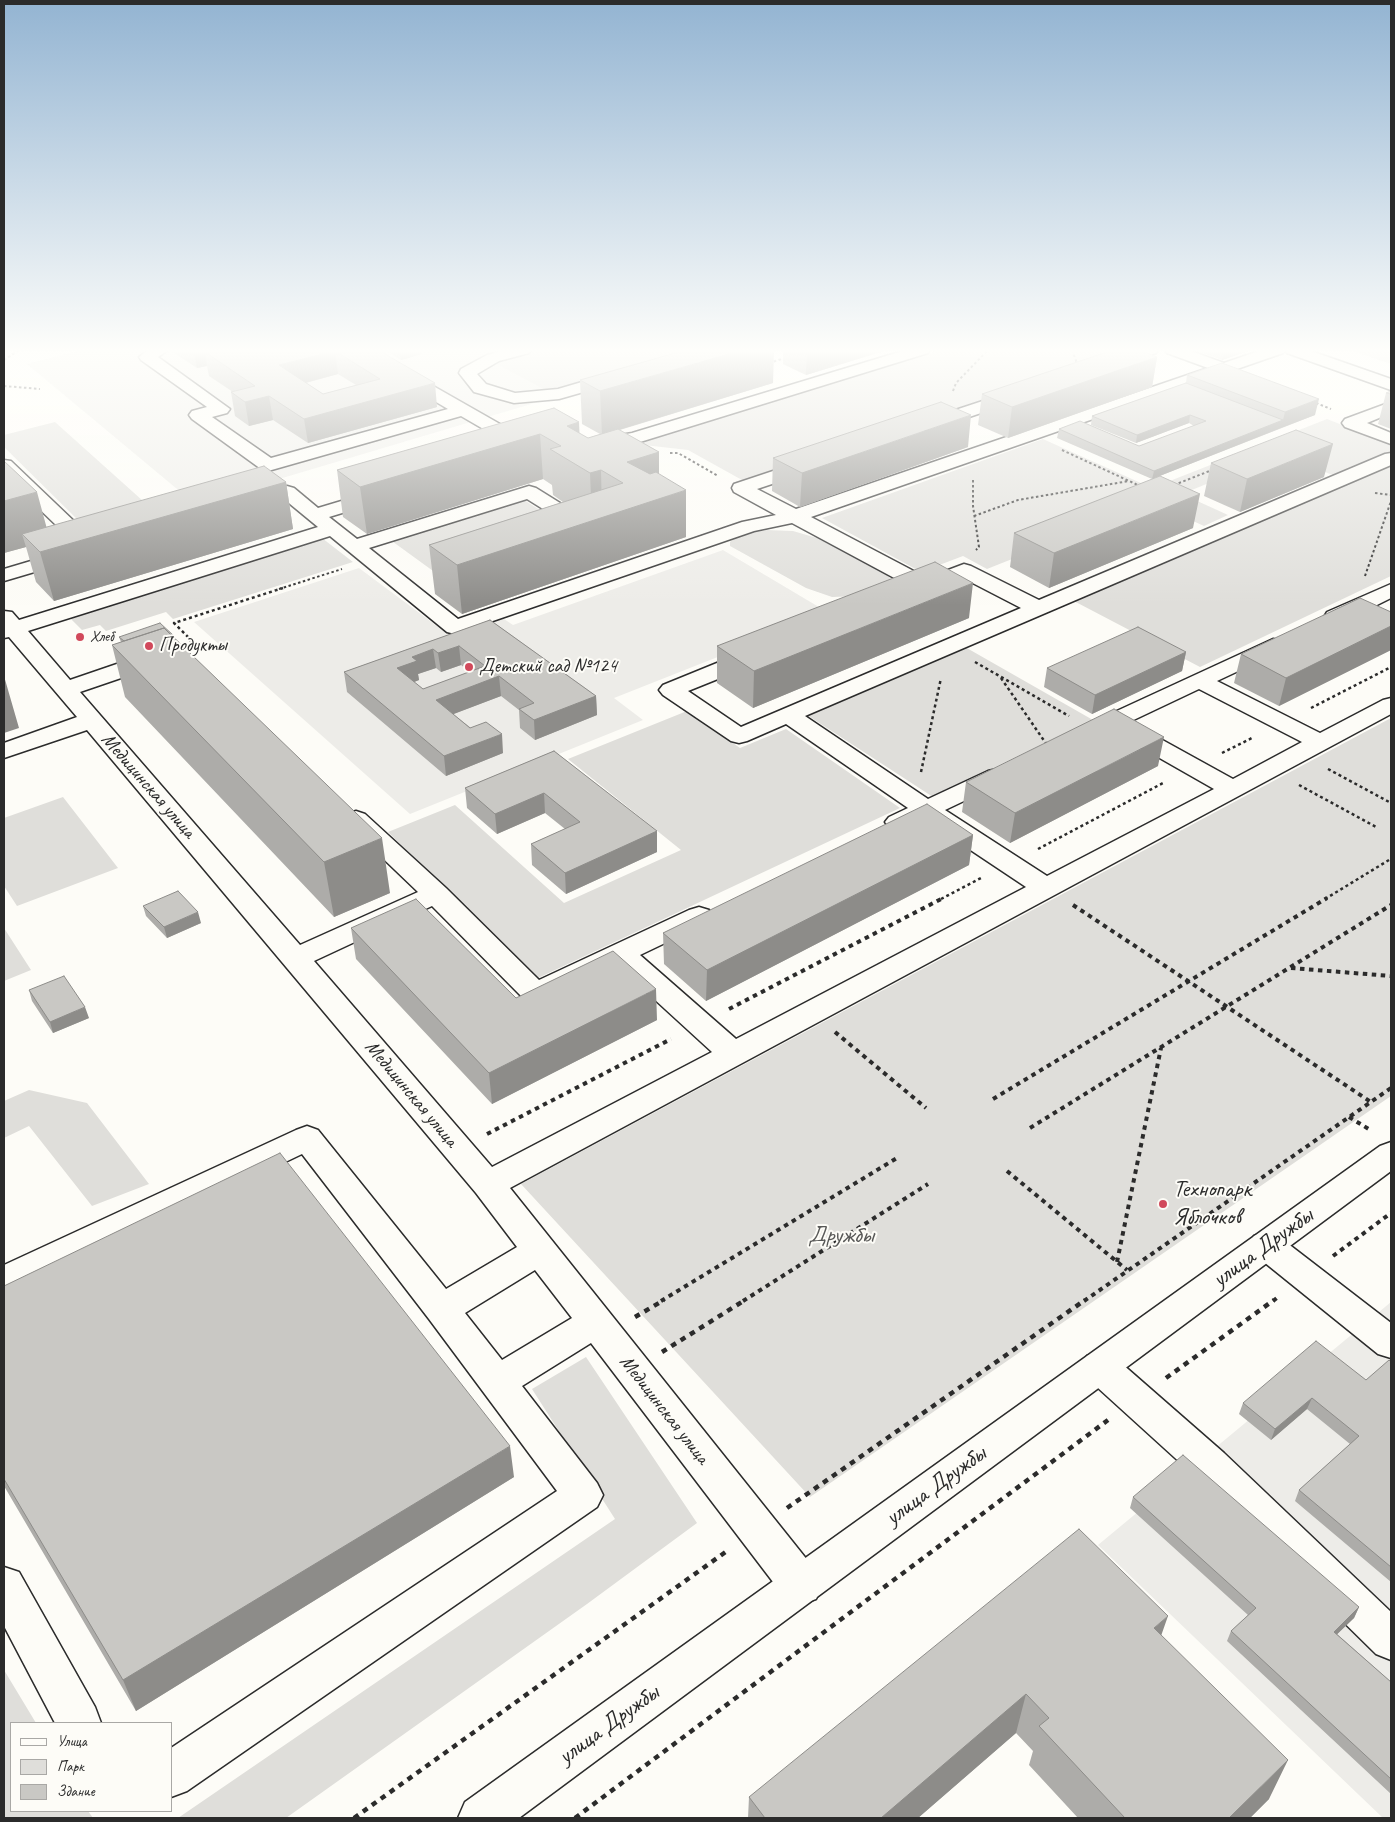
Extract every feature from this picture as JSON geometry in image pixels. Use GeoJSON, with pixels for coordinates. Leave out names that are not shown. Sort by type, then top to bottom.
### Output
{"type":"FeatureCollection","features":[{"type":"Feature","properties":{"kind":"street"},"geometry":{"type":"LineString","coordinates":[[226,435],[268,465],[276,480],[287,492],[354,546],[371,559],[422,590],[455,627],[749,526],[793,517],[1028,435]]}},
{"type":"Feature","properties":{"kind":"street"},"geometry":{"type":"LineString","coordinates":[[268,465],[374,435]]}},
{"type":"Feature","properties":{"kind":"street"},"geometry":{"type":"LineString","coordinates":[[507,458],[535,448],[510,435]]}},
{"type":"Feature","properties":{"kind":"street"},"geometry":{"type":"LineString","coordinates":[[580,444],[589,446],[644,435]]}},
{"type":"Feature","properties":{"kind":"street"},"geometry":{"type":"LineString","coordinates":[[978,435],[999,445]]}},
{"type":"Feature","properties":{"kind":"street"},"geometry":{"type":"LineString","coordinates":[[771,649],[671,690],[739,736],[1391,458]]}},
{"type":"Feature","properties":{"kind":"street"},"geometry":{"type":"LineString","coordinates":[[741,488],[824,460]]}},
{"type":"Feature","properties":{"kind":"street"},"geometry":{"type":"LineString","coordinates":[[4,465],[92,549]]}},
{"type":"Feature","properties":{"kind":"street"},"geometry":{"type":"LineString","coordinates":[[741,488],[926,586]]}},
{"type":"Feature","properties":{"kind":"street"},"geometry":{"type":"LineString","coordinates":[[315,515],[398,490]]}},
{"type":"Feature","properties":{"kind":"street"},"geometry":{"type":"LineString","coordinates":[[231,509],[287,492]]}},
{"type":"Feature","properties":{"kind":"street"},"geometry":{"type":"LineString","coordinates":[[354,546],[529,492],[594,533],[567,542]]}},
{"type":"Feature","properties":{"kind":"street"},"geometry":{"type":"LineString","coordinates":[[7,626],[333,529]]}},
{"type":"Feature","properties":{"kind":"street"},"geometry":{"type":"LineString","coordinates":[[4,575],[110,544]]}},
{"type":"Feature","properties":{"kind":"street"},"geometry":{"type":"LineString","coordinates":[[899,597],[964,570],[1038,608]]}},
{"type":"Feature","properties":{"kind":"street"},"geometry":{"type":"LineString","coordinates":[[1050,751],[1303,632],[1365,613],[1391,591]]}},
{"type":"Feature","properties":{"kind":"street","name":"Медицинская улица"},"geometry":{"type":"LineString","coordinates":[[7,626],[66,689],[488,1184],[801,1585]]}},
{"type":"Feature","properties":{"kind":"street"},"geometry":{"type":"LineString","coordinates":[[66,689],[179,651]]}},
{"type":"Feature","properties":{"kind":"street"},"geometry":{"type":"LineString","coordinates":[[1200,680],[1282,723],[1309,748]]}},
{"type":"Feature","properties":{"kind":"street"},"geometry":{"type":"LineString","coordinates":[[488,1184],[1391,705]]}},
{"type":"Feature","properties":{"kind":"street"},"geometry":{"type":"LineString","coordinates":[[788,715],[1046,888]]}},
{"type":"Feature","properties":{"kind":"street"},"geometry":{"type":"LineString","coordinates":[[4,751],[92,720]]}},
{"type":"Feature","properties":{"kind":"street"},"geometry":{"type":"LineString","coordinates":[[1103,726],[1194,767],[1233,789]]}},
{"type":"Feature","properties":{"kind":"street"},"geometry":{"type":"LineString","coordinates":[[881,830],[920,805],[1015,767]]}},
{"type":"Feature","properties":{"kind":"street"},"geometry":{"type":"LineString","coordinates":[[343,806],[436,894],[535,993],[720,906]]}},
{"type":"Feature","properties":{"kind":"street"},"geometry":{"type":"LineString","coordinates":[[295,958],[436,894]]}},
{"type":"Feature","properties":{"kind":"street"},"geometry":{"type":"LineString","coordinates":[[621,953],[732,1054]]}},
{"type":"Feature","properties":{"kind":"street"},"geometry":{"type":"LineString","coordinates":[[4,1281],[307,1138],[442,1309],[582,1495],[172,1775]]}},
{"type":"Feature","properties":{"kind":"street","name":"улица Дружбы"},"geometry":{"type":"LineString","coordinates":[[481,1818],[1391,1154]]}},
{"type":"Feature","properties":{"kind":"street"},"geometry":{"type":"LineString","coordinates":[[1266,1246],[1391,1343]]}},
{"type":"Feature","properties":{"kind":"street"},"geometry":{"type":"LineString","coordinates":[[442,1309],[540,1250]]}},
{"type":"Feature","properties":{"kind":"street"},"geometry":{"type":"LineString","coordinates":[[497,1382],[600,1329]]}},
{"type":"Feature","properties":{"kind":"street"},"geometry":{"type":"LineString","coordinates":[[1100,1367],[1210,1465],[1391,1640]]}},
{"type":"Feature","properties":{"kind":"street"},"geometry":{"type":"LineString","coordinates":[[4,1586],[78,1722]]}},
{"type":"Feature","properties":{"kind":"path"},"geometry":{"type":"LineString","coordinates":[[1060,450],[1146,489]]}},
{"type":"Feature","properties":{"kind":"path"},"geometry":{"type":"LineString","coordinates":[[668,452],[678,453],[741,488]]}},
{"type":"Feature","properties":{"kind":"path"},"geometry":{"type":"LineString","coordinates":[[964,570],[979,547],[974,516],[973,480],[969,455]]}},
{"type":"Feature","properties":{"kind":"path"},"geometry":{"type":"LineString","coordinates":[[1173,486],[1220,467]]}},
{"type":"Feature","properties":{"kind":"path"},"geometry":{"type":"LineString","coordinates":[[974,516],[1018,500],[1130,481]]}},
{"type":"Feature","properties":{"kind":"path"},"geometry":{"type":"LineString","coordinates":[[1365,613],[1391,501]]}},
{"type":"Feature","properties":{"kind":"path"},"geometry":{"type":"LineString","coordinates":[[179,651],[191,640],[174,624],[371,559]]}},
{"type":"Feature","properties":{"kind":"path"},"geometry":{"type":"LineString","coordinates":[[920,805],[948,647],[1001,677],[1103,726]]}},
{"type":"Feature","properties":{"kind":"path"},"geometry":{"type":"LineString","coordinates":[[458,1149],[1194,767],[1391,667]]}},
{"type":"Feature","properties":{"kind":"path"},"geometry":{"type":"LineString","coordinates":[[1001,677],[1050,751]]}},
{"type":"Feature","properties":{"kind":"path"},"geometry":{"type":"LineString","coordinates":[[1309,748],[1391,803]]}},
{"type":"Feature","properties":{"kind":"path"},"geometry":{"type":"LineString","coordinates":[[1270,769],[1378,828]]}},
{"type":"Feature","properties":{"kind":"path"},"geometry":{"type":"LineString","coordinates":[[993,1099],[1389,860]]}},
{"type":"Feature","properties":{"kind":"path"},"geometry":{"type":"LineString","coordinates":[[1046,888],[1371,1102]]}},
{"type":"Feature","properties":{"kind":"path"},"geometry":{"type":"LineString","coordinates":[[1030,1128],[1391,905]]}},
{"type":"Feature","properties":{"kind":"path"},"geometry":{"type":"LineString","coordinates":[[1290,968],[1391,976]]}},
{"type":"Feature","properties":{"kind":"path"},"geometry":{"type":"LineString","coordinates":[[811,1013],[926,1108]]}},
{"type":"Feature","properties":{"kind":"path"},"geometry":{"type":"LineString","coordinates":[[1117,1262],[1161,1048]]}},
{"type":"Feature","properties":{"kind":"path"},"geometry":{"type":"LineString","coordinates":[[354,1818],[757,1529],[1391,1088]]}},
{"type":"Feature","properties":{"kind":"path"},"geometry":{"type":"LineString","coordinates":[[600,1329],[897,1158]]}},
{"type":"Feature","properties":{"kind":"path"},"geometry":{"type":"LineString","coordinates":[[1006,1172],[1127,1270]]}},
{"type":"Feature","properties":{"kind":"path"},"geometry":{"type":"LineString","coordinates":[[633,1371],[928,1184]]}},
{"type":"Feature","properties":{"kind":"path"},"geometry":{"type":"LineString","coordinates":[[575,1818],[1136,1399],[1391,1213]]}},
{"type":"Feature","properties":{"kind":"shaded area"},"geometry":{"type":"Polygon","coordinates":[[[112,435],[427,435],[195,504],[112,435]]]}},
{"type":"Feature","properties":{"kind":"shaded area","name":"Детский сад №124"},"geometry":{"type":"Polygon","coordinates":[[[723,550],[829,613],[614,698],[643,720],[410,814],[194,622],[359,568],[449,635],[501,617],[513,625],[723,550]]]}},
{"type":"Feature","properties":{"kind":"shaded area"},"geometry":{"type":"Polygon","coordinates":[[[1391,1302],[1391,1818],[1383,1818],[1098,1545],[1391,1302]]]}},
{"type":"Feature","properties":{"kind":"green space"},"geometry":{"type":"Polygon","coordinates":[[[4,435],[70,435],[152,509],[86,528],[4,447],[4,435]]]}},
{"type":"Feature","properties":{"kind":"green space"},"geometry":{"type":"Polygon","coordinates":[[[664,435],[877,435],[742,480],[688,450],[635,444],[664,435]]]}},
{"type":"Feature","properties":{"kind":"green space"},"geometry":{"type":"Polygon","coordinates":[[[1286,435],[1368,435],[1391,444],[1391,453],[1335,476],[1280,454],[1182,494],[1228,515],[1204,526],[1153,503],[987,569],[963,556],[921,572],[822,518],[1043,439],[1152,488],[1286,435]]]}},
{"type":"Feature","properties":{"kind":"green space"},"geometry":{"type":"Polygon","coordinates":[[[1391,463],[1391,576],[1200,667],[1070,599],[1391,463]]]}},
{"type":"Feature","properties":{"kind":"green space"},"geometry":{"type":"Polygon","coordinates":[[[521,498],[574,532],[440,576],[389,539],[521,498]]]}},
{"type":"Feature","properties":{"kind":"green space"},"geometry":{"type":"Polygon","coordinates":[[[767,530],[793,531],[817,538],[883,571],[892,580],[860,596],[832,597],[806,588],[730,546],[730,542],[733,539],[743,534],[767,530]]]}},
{"type":"Feature","properties":{"kind":"green space"},"geometry":{"type":"Polygon","coordinates":[[[322,538],[353,562],[173,619],[166,612],[106,631],[100,625],[82,630],[68,616],[322,538]]]}},
{"type":"Feature","properties":{"kind":"green space"},"geometry":{"type":"Polygon","coordinates":[[[965,647],[1093,720],[933,797],[807,715],[965,647]]]}},
{"type":"Feature","properties":{"kind":"green space"},"geometry":{"type":"Polygon","coordinates":[[[687,711],[740,748],[786,729],[900,808],[538,978],[388,832],[455,805],[564,903],[681,850],[568,759],[687,711]]]}},
{"type":"Feature","properties":{"kind":"green space","name":"Дружбы"},"geometry":{"type":"Polygon","coordinates":[[[1391,718],[1391,1096],[810,1497],[521,1184],[1391,718]]]}},
{"type":"Feature","properties":{"kind":"green space"},"geometry":{"type":"Polygon","coordinates":[[[63,797],[118,868],[17,906],[4,886],[4,818],[63,797]]]}},
{"type":"Feature","properties":{"kind":"green space"},"geometry":{"type":"Polygon","coordinates":[[[4,928],[31,970],[4,981],[4,928]]]}},
{"type":"Feature","properties":{"kind":"green space"},"geometry":{"type":"Polygon","coordinates":[[[29,1090],[87,1103],[149,1184],[92,1206],[29,1126],[4,1138],[4,1101],[29,1090]]]}},
{"type":"Feature","properties":{"kind":"green space"},"geometry":{"type":"Polygon","coordinates":[[[586,1357],[697,1523],[587,1604],[286,1818],[178,1818],[615,1519],[532,1389],[586,1357]]]}},
{"type":"Feature","properties":{"kind":"green space"},"geometry":{"type":"Polygon","coordinates":[[[4,1670],[35,1722],[10,1722],[10,1812],[89,1812],[93,1818],[4,1818],[4,1670]]]}},
{"type":"Feature","properties":{"kind":"building"},"geometry":{"type":"Polygon","coordinates":[[[459,435],[537,435],[360,487],[337,470],[459,435]]]}},
{"type":"Feature","properties":{"kind":"building"},"geometry":{"type":"Polygon","coordinates":[[[542,435],[583,435],[588,438],[598,435],[629,435],[659,452],[627,462],[650,474],[656,472],[686,490],[457,565],[429,545],[623,483],[601,470],[590,473],[550,449],[561,446],[542,435]]]}},
{"type":"Feature","properties":{"kind":"building"},"geometry":{"type":"Polygon","coordinates":[[[842,435],[913,435],[802,473],[773,458],[842,435]]]}},
{"type":"Feature","properties":{"kind":"building"},"geometry":{"type":"Polygon","coordinates":[[[1073,435],[1113,435],[1139,446],[1168,435],[1245,435],[1154,471],[1073,435]]]}},
{"type":"Feature","properties":{"kind":"building"},"geometry":{"type":"Polygon","coordinates":[[[1283,435],[1309,435],[1333,444],[1247,479],[1211,463],[1283,435]]]}},
{"type":"Feature","properties":{"kind":"building"},"geometry":{"type":"Polygon","coordinates":[[[4,461],[37,492],[4,501],[4,461]]]}},
{"type":"Feature","properties":{"kind":"building"},"geometry":{"type":"Polygon","coordinates":[[[264,466],[286,482],[40,552],[22,534],[264,466]]]}},
{"type":"Feature","properties":{"kind":"building"},"geometry":{"type":"Polygon","coordinates":[[[1160,476],[1200,494],[1054,553],[1014,533],[1160,476]]]}},
{"type":"Feature","properties":{"kind":"building"},"geometry":{"type":"Polygon","coordinates":[[[935,562],[973,583],[754,671],[717,646],[935,562]]]}},
{"type":"Feature","properties":{"kind":"building"},"geometry":{"type":"Polygon","coordinates":[[[1360,598],[1391,612],[1391,626],[1286,678],[1241,654],[1360,598]]]}},
{"type":"Feature","properties":{"kind":"building"},"geometry":{"type":"Polygon","coordinates":[[[490,620],[596,696],[534,720],[519,709],[534,703],[499,676],[436,700],[470,728],[486,722],[502,734],[444,756],[344,672],[490,620]],[[459,646],[438,653],[433,649],[412,657],[417,661],[397,668],[423,689],[485,666],[459,646]]]}},
{"type":"Feature","properties":{"kind":"building"},"geometry":{"type":"Polygon","coordinates":[[[160,623],[173,637],[164,628],[124,641],[119,637],[160,623]]]}},
{"type":"Feature","properties":{"kind":"building"},"geometry":{"type":"Polygon","coordinates":[[[1138,627],[1186,652],[1095,695],[1047,668],[1138,627]]]}},
{"type":"Feature","properties":{"kind":"building"},"geometry":{"type":"Polygon","coordinates":[[[164,628],[382,838],[324,862],[112,645],[164,628]]]}},
{"type":"Feature","properties":{"kind":"building"},"geometry":{"type":"Polygon","coordinates":[[[1114,709],[1164,737],[1015,813],[966,782],[1114,709]]]}},
{"type":"Feature","properties":{"kind":"building"},"geometry":{"type":"Polygon","coordinates":[[[554,751],[657,831],[565,873],[531,844],[580,822],[544,793],[495,814],[465,788],[554,751]]]}},
{"type":"Feature","properties":{"kind":"building"},"geometry":{"type":"Polygon","coordinates":[[[927,804],[973,835],[707,970],[663,933],[927,804]]]}},
{"type":"Feature","properties":{"kind":"building"},"geometry":{"type":"Polygon","coordinates":[[[178,891],[198,912],[164,927],[143,906],[178,891]]]}},
{"type":"Feature","properties":{"kind":"building"},"geometry":{"type":"Polygon","coordinates":[[[416,899],[516,998],[613,951],[656,989],[489,1073],[351,928],[416,899]]]}},
{"type":"Feature","properties":{"kind":"building"},"geometry":{"type":"Polygon","coordinates":[[[64,976],[85,1007],[50,1022],[29,990],[64,976]]]}},
{"type":"Feature","properties":{"kind":"building"},"geometry":{"type":"Polygon","coordinates":[[[280,1153],[510,1446],[123,1680],[4,1479],[4,1286],[280,1153]]]}},
{"type":"Feature","properties":{"kind":"building"},"geometry":{"type":"Polygon","coordinates":[[[1316,1341],[1366,1380],[1389,1360],[1391,1362],[1391,1567],[1299,1490],[1359,1436],[1312,1398],[1275,1429],[1243,1403],[1316,1341]]]}},
{"type":"Feature","properties":{"kind":"building"},"geometry":{"type":"Polygon","coordinates":[[[1183,1455],[1359,1607],[1334,1632],[1391,1682],[1391,1779],[1231,1631],[1256,1608],[1133,1497],[1183,1455]]]}},
{"type":"Feature","properties":{"kind":"building"},"geometry":{"type":"Polygon","coordinates":[[[1079,1529],[1168,1616],[1154,1628],[1288,1760],[1229,1818],[1125,1818],[1039,1726],[1049,1718],[1026,1694],[881,1818],[765,1818],[749,1797],[1079,1529]]]}},
{"type":"Feature","properties":{"kind":"place","name":"Хлеб"},"geometry":{"type":"Point","coordinates":[80,637]}},
{"type":"Feature","properties":{"kind":"place","name":"Продукты"},"geometry":{"type":"Point","coordinates":[149,646]}},
{"type":"Feature","properties":{"kind":"place","name":"Детский сад №124"},"geometry":{"type":"Point","coordinates":[469,667]}},
{"type":"Feature","properties":{"kind":"place","name":"Технопарк Яблочков"},"geometry":{"type":"Point","coordinates":[1163,1204]}}]}
